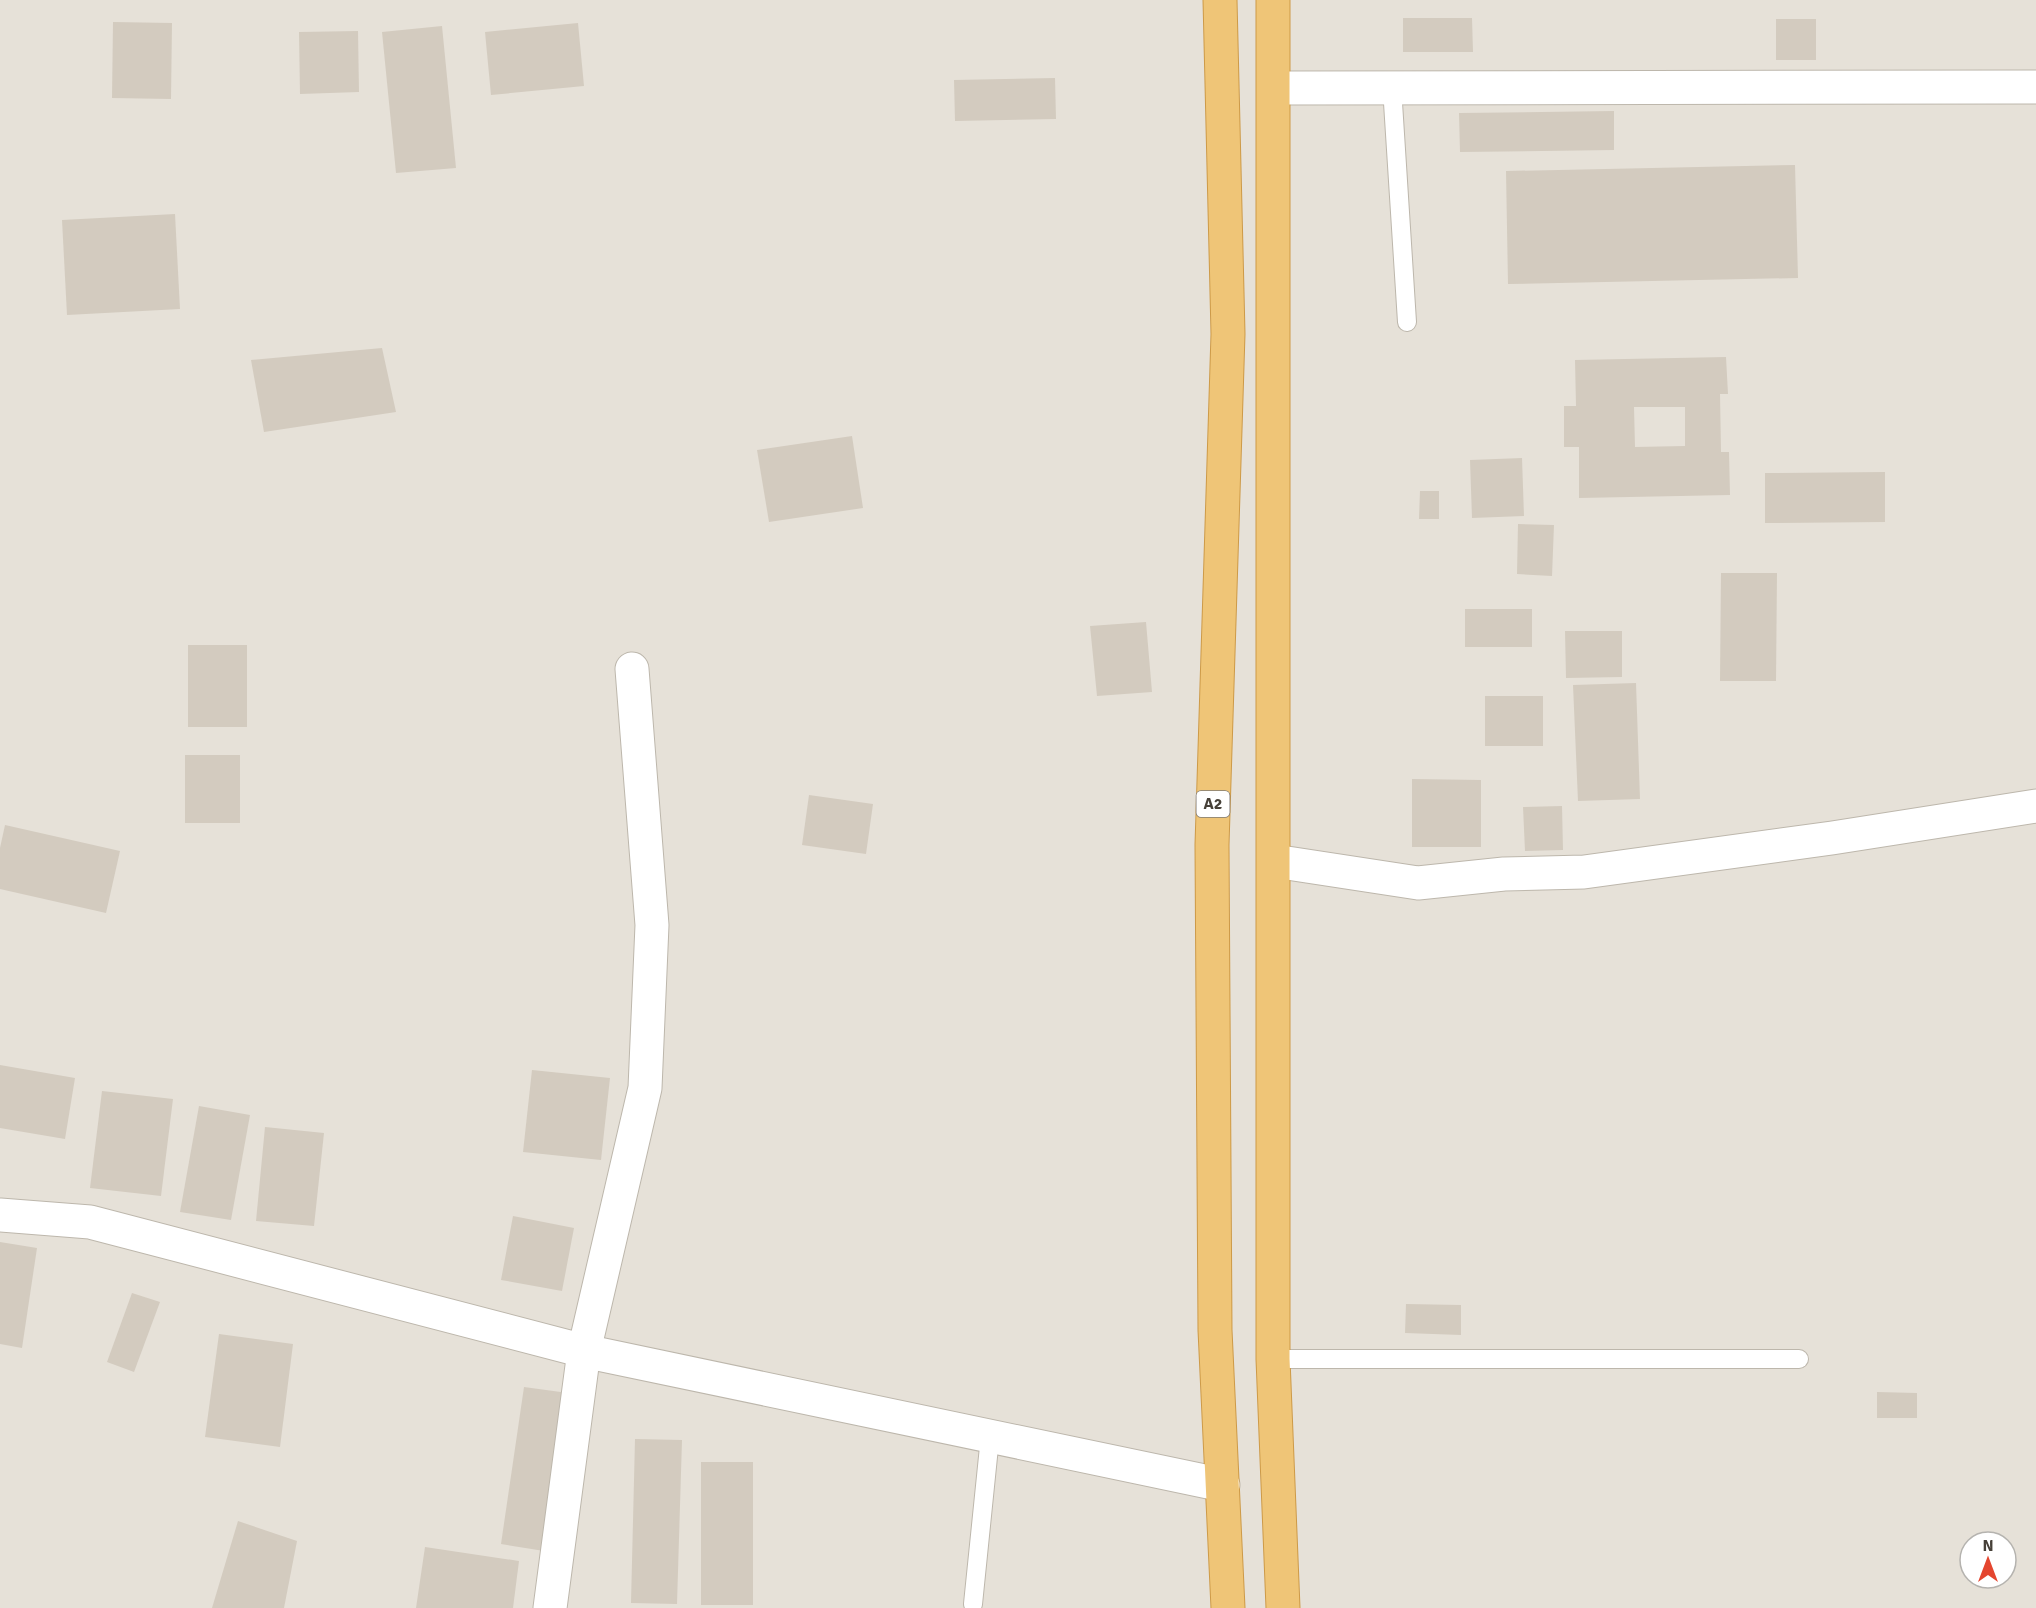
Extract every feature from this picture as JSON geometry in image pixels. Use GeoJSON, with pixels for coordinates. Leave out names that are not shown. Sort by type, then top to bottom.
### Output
{"type":"FeatureCollection","features":[{"type":"Feature","properties":{"kind":"highway","name":"A2"},"geometry":{"type":"LineString","coordinates":[[1220,0],[1227,334],[1212,845],[1215,1330],[1228,1608]]}},
{"type":"Feature","properties":{"kind":"highway"},"geometry":{"type":"LineString","coordinates":[[1274,0],[1273,1359],[1283,1608]]}},
{"type":"Feature","properties":{"kind":"street"},"geometry":{"type":"LineString","coordinates":[[1275,88],[2036,87]]}},
{"type":"Feature","properties":{"kind":"street"},"geometry":{"type":"LineString","coordinates":[[550,1608],[584,1351],[645,1088],[652,925],[632,669]]}},
{"type":"Feature","properties":{"kind":"street"},"geometry":{"type":"LineString","coordinates":[[1274,861],[1418,883],[1504,873],[1584,872],[1832,838],[2036,806]]}},
{"type":"Feature","properties":{"kind":"street"},"geometry":{"type":"LineString","coordinates":[[0,1215],[90,1221],[584,1351],[1223,1485]]}},
{"type":"Feature","properties":{"kind":"lane"},"geometry":{"type":"LineString","coordinates":[[1392,87],[1407,322]]}},
{"type":"Feature","properties":{"kind":"lane"},"geometry":{"type":"LineString","coordinates":[[1273,1359],[1799,1359]]}},
{"type":"Feature","properties":{"kind":"lane"},"geometry":{"type":"LineString","coordinates":[[973,1604],[990,1437]]}},
{"type":"Feature","properties":{"kind":"shaded area"},"geometry":{"type":"Polygon","coordinates":[[[0,0],[2036,0],[2036,1608],[0,1608],[0,0]]]}},
{"type":"Feature","properties":{"kind":"building"},"geometry":{"type":"Polygon","coordinates":[[[1403,18],[1472,18],[1473,52],[1403,52],[1403,18]]]}},
{"type":"Feature","properties":{"kind":"building"},"geometry":{"type":"Polygon","coordinates":[[[1776,19],[1816,19],[1816,60],[1776,60],[1776,19]]]}},
{"type":"Feature","properties":{"kind":"building"},"geometry":{"type":"Polygon","coordinates":[[[113,22],[172,23],[171,99],[112,98],[113,22]]]}},
{"type":"Feature","properties":{"kind":"building"},"geometry":{"type":"Polygon","coordinates":[[[578,23],[584,86],[491,95],[485,32],[578,23]]]}},
{"type":"Feature","properties":{"kind":"building"},"geometry":{"type":"Polygon","coordinates":[[[442,26],[456,168],[396,173],[382,32],[442,26]]]}},
{"type":"Feature","properties":{"kind":"building"},"geometry":{"type":"Polygon","coordinates":[[[358,31],[359,92],[300,94],[299,32],[358,31]]]}},
{"type":"Feature","properties":{"kind":"building"},"geometry":{"type":"Polygon","coordinates":[[[1055,78],[1056,119],[955,121],[954,80],[1055,78]]]}},
{"type":"Feature","properties":{"kind":"building"},"geometry":{"type":"Polygon","coordinates":[[[1614,111],[1614,150],[1460,152],[1459,113],[1614,111]]]}},
{"type":"Feature","properties":{"kind":"building"},"geometry":{"type":"Polygon","coordinates":[[[1795,165],[1798,278],[1508,284],[1506,171],[1795,165]]]}},
{"type":"Feature","properties":{"kind":"building"},"geometry":{"type":"Polygon","coordinates":[[[175,214],[180,309],[67,315],[62,220],[175,214]]]}},
{"type":"Feature","properties":{"kind":"building"},"geometry":{"type":"Polygon","coordinates":[[[382,348],[396,412],[264,432],[251,360],[382,348]]]}},
{"type":"Feature","properties":{"kind":"building"},"geometry":{"type":"Polygon","coordinates":[[[1726,357],[1728,394],[1720,394],[1721,452],[1729,452],[1730,495],[1579,498],[1579,447],[1564,447],[1564,406],[1576,406],[1575,360],[1726,357]],[[1634,407],[1635,447],[1685,446],[1685,407],[1634,407]]]}},
{"type":"Feature","properties":{"kind":"building"},"geometry":{"type":"Polygon","coordinates":[[[852,436],[863,508],[769,522],[757,450],[852,436]]]}},
{"type":"Feature","properties":{"kind":"building"},"geometry":{"type":"Polygon","coordinates":[[[1522,458],[1524,516],[1472,518],[1470,460],[1522,458]]]}},
{"type":"Feature","properties":{"kind":"building"},"geometry":{"type":"Polygon","coordinates":[[[1885,472],[1885,522],[1765,523],[1765,473],[1885,472]]]}},
{"type":"Feature","properties":{"kind":"building"},"geometry":{"type":"Polygon","coordinates":[[[1420,491],[1439,491],[1439,519],[1419,519],[1420,491]]]}},
{"type":"Feature","properties":{"kind":"building"},"geometry":{"type":"Polygon","coordinates":[[[1518,524],[1554,525],[1552,576],[1517,574],[1518,524]]]}},
{"type":"Feature","properties":{"kind":"building"},"geometry":{"type":"Polygon","coordinates":[[[1721,573],[1777,573],[1776,681],[1720,681],[1721,573]]]}},
{"type":"Feature","properties":{"kind":"building"},"geometry":{"type":"Polygon","coordinates":[[[1465,609],[1532,609],[1532,647],[1465,647],[1465,609]]]}},
{"type":"Feature","properties":{"kind":"building"},"geometry":{"type":"Polygon","coordinates":[[[1146,622],[1152,692],[1097,696],[1090,626],[1146,622]]]}},
{"type":"Feature","properties":{"kind":"building"},"geometry":{"type":"Polygon","coordinates":[[[1565,631],[1622,631],[1622,677],[1566,678],[1565,631]]]}},
{"type":"Feature","properties":{"kind":"building"},"geometry":{"type":"Polygon","coordinates":[[[188,645],[247,645],[247,727],[188,727],[188,645]]]}},
{"type":"Feature","properties":{"kind":"building"},"geometry":{"type":"Polygon","coordinates":[[[1636,683],[1640,799],[1578,801],[1573,685],[1636,683]]]}},
{"type":"Feature","properties":{"kind":"building"},"geometry":{"type":"Polygon","coordinates":[[[1485,696],[1543,696],[1543,746],[1485,746],[1485,696]]]}},
{"type":"Feature","properties":{"kind":"building"},"geometry":{"type":"Polygon","coordinates":[[[185,755],[240,755],[240,823],[185,823],[185,755]]]}},
{"type":"Feature","properties":{"kind":"building"},"geometry":{"type":"Polygon","coordinates":[[[1412,779],[1481,780],[1481,847],[1412,847],[1412,779]]]}},
{"type":"Feature","properties":{"kind":"building"},"geometry":{"type":"Polygon","coordinates":[[[809,795],[873,804],[866,854],[802,845],[809,795]]]}},
{"type":"Feature","properties":{"kind":"building"},"geometry":{"type":"Polygon","coordinates":[[[1562,806],[1563,850],[1525,851],[1523,807],[1562,806]]]}},
{"type":"Feature","properties":{"kind":"building"},"geometry":{"type":"Polygon","coordinates":[[[5,825],[120,851],[106,913],[0,889],[0,848],[5,825]]]}},
{"type":"Feature","properties":{"kind":"building"},"geometry":{"type":"Polygon","coordinates":[[[0,1065],[75,1078],[65,1139],[0,1128],[0,1065]]]}},
{"type":"Feature","properties":{"kind":"building"},"geometry":{"type":"Polygon","coordinates":[[[532,1070],[610,1078],[601,1160],[523,1152],[532,1070]]]}},
{"type":"Feature","properties":{"kind":"building"},"geometry":{"type":"Polygon","coordinates":[[[102,1091],[173,1099],[161,1196],[90,1188],[102,1091]]]}},
{"type":"Feature","properties":{"kind":"building"},"geometry":{"type":"Polygon","coordinates":[[[199,1106],[250,1115],[231,1220],[180,1212],[199,1106]]]}},
{"type":"Feature","properties":{"kind":"building"},"geometry":{"type":"Polygon","coordinates":[[[265,1127],[324,1133],[314,1226],[256,1221],[265,1127]]]}},
{"type":"Feature","properties":{"kind":"building"},"geometry":{"type":"Polygon","coordinates":[[[513,1216],[574,1228],[562,1291],[501,1280],[513,1216]]]}},
{"type":"Feature","properties":{"kind":"building"},"geometry":{"type":"Polygon","coordinates":[[[0,1242],[37,1248],[22,1348],[0,1344],[0,1242]]]}},
{"type":"Feature","properties":{"kind":"building"},"geometry":{"type":"Polygon","coordinates":[[[132,1293],[160,1302],[134,1372],[107,1362],[132,1293]]]}},
{"type":"Feature","properties":{"kind":"building"},"geometry":{"type":"Polygon","coordinates":[[[1406,1304],[1461,1305],[1461,1335],[1405,1333],[1406,1304]]]}},
{"type":"Feature","properties":{"kind":"building"},"geometry":{"type":"Polygon","coordinates":[[[219,1334],[293,1344],[280,1447],[205,1437],[219,1334]]]}},
{"type":"Feature","properties":{"kind":"building"},"geometry":{"type":"Polygon","coordinates":[[[524,1387],[568,1393],[544,1551],[501,1544],[524,1387]]]}},
{"type":"Feature","properties":{"kind":"building"},"geometry":{"type":"Polygon","coordinates":[[[1877,1392],[1917,1393],[1917,1418],[1877,1418],[1877,1392]]]}},
{"type":"Feature","properties":{"kind":"building"},"geometry":{"type":"Polygon","coordinates":[[[635,1439],[682,1440],[677,1604],[631,1603],[635,1439]]]}},
{"type":"Feature","properties":{"kind":"building"},"geometry":{"type":"Polygon","coordinates":[[[701,1462],[753,1462],[753,1605],[701,1605],[701,1462]]]}},
{"type":"Feature","properties":{"kind":"building"},"geometry":{"type":"Polygon","coordinates":[[[238,1521],[297,1541],[284,1608],[212,1608],[238,1521]]]}},
{"type":"Feature","properties":{"kind":"building"},"geometry":{"type":"Polygon","coordinates":[[[425,1547],[519,1561],[513,1608],[416,1608],[425,1547]]]}}]}
